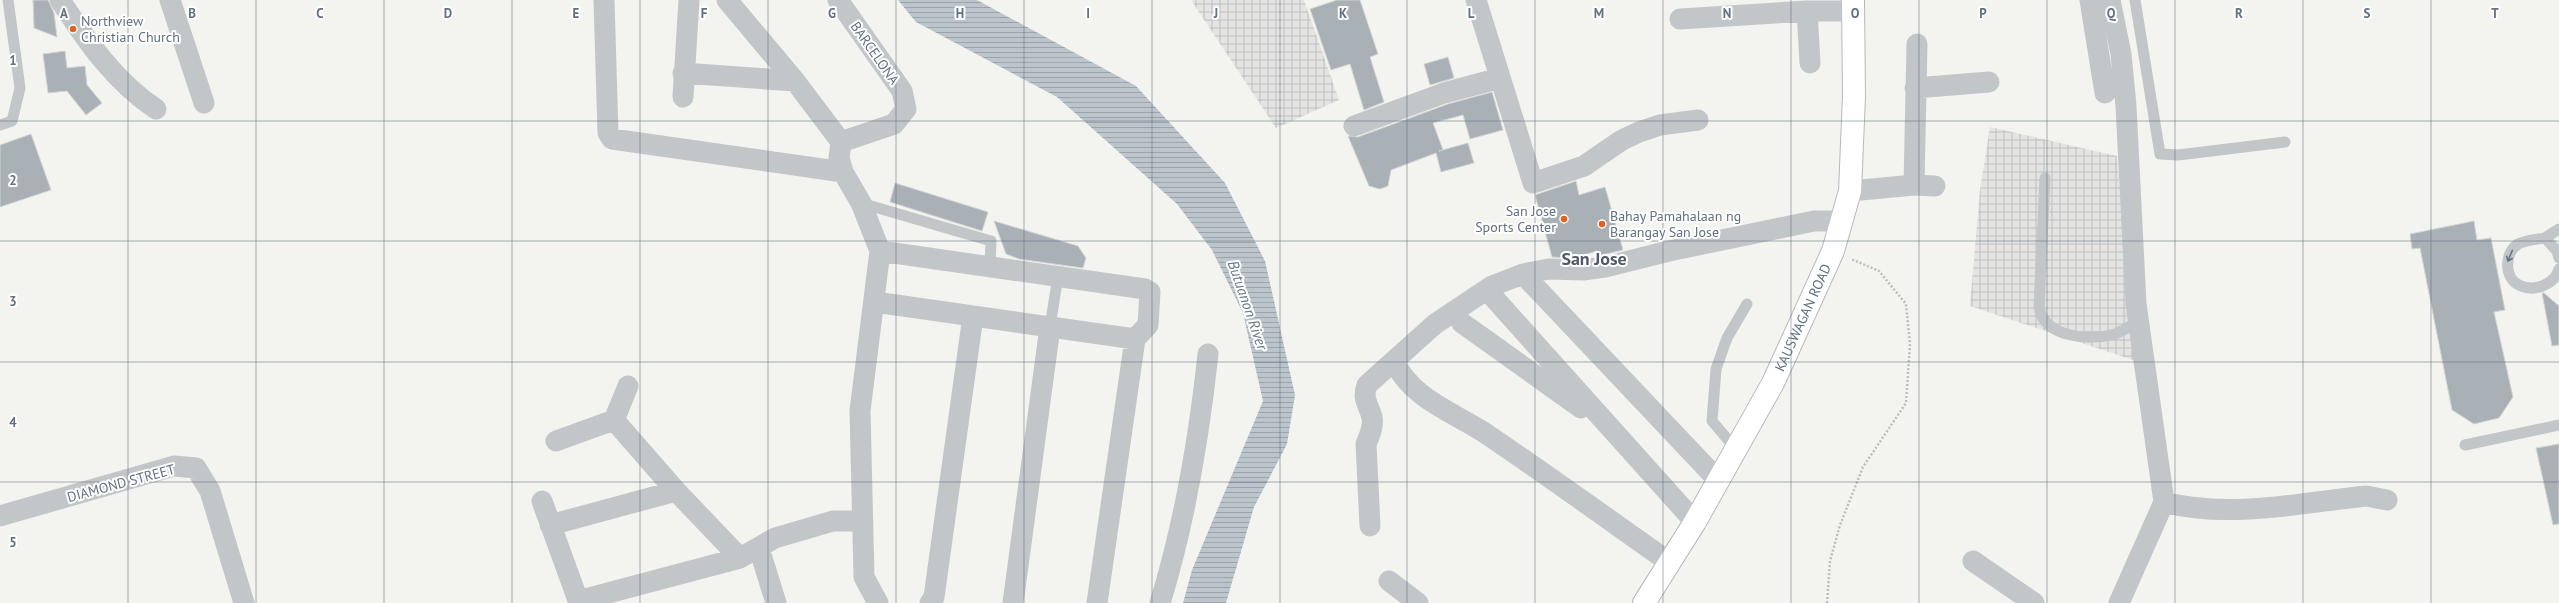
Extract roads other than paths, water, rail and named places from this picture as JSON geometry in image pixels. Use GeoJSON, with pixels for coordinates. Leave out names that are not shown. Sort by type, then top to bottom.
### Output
{"type":"FeatureCollection","features":[{"type":"Feature","properties":{"kind":"street"},"geometry":{"type":"LineString","coordinates":[[60,0],[86,40],[129,89],[156,108]]}},
{"type":"Feature","properties":{"kind":"street"},"geometry":{"type":"LineString","coordinates":[[170,0],[204,103]]}},
{"type":"Feature","properties":{"kind":"street"},"geometry":{"type":"LineString","coordinates":[[604,0],[608,132],[612,139],[843,172]]}},
{"type":"Feature","properties":{"kind":"street"},"geometry":{"type":"LineString","coordinates":[[683,97],[683,73],[689,0]]}},
{"type":"Feature","properties":{"kind":"street"},"geometry":{"type":"LineString","coordinates":[[727,0],[795,81],[841,142],[839,158],[843,172],[861,203],[880,251],[875,302],[860,411],[864,577],[878,603]]}},
{"type":"Feature","properties":{"kind":"street","name":"BARCELONA"},"geometry":{"type":"LineString","coordinates":[[838,0],[902,91],[906,109],[894,124],[841,142]]}},
{"type":"Feature","properties":{"kind":"street"},"geometry":{"type":"LineString","coordinates":[[1476,0],[1533,183],[1584,166],[1622,140],[1640,132],[1660,125],[1698,120]]}},
{"type":"Feature","properties":{"kind":"street"},"geometry":{"type":"LineString","coordinates":[[2090,0],[2105,93]]}},
{"type":"Feature","properties":{"kind":"street"},"geometry":{"type":"LineString","coordinates":[[2110,0],[2121,54],[2126,106],[2136,304],[2140,321],[2164,502],[2119,603]]}},
{"type":"Feature","properties":{"kind":"street"},"geometry":{"type":"LineString","coordinates":[[1680,19],[1808,12],[1853,6]]}},
{"type":"Feature","properties":{"kind":"street","name":"KAUSWAGAN ROAD"},"geometry":{"type":"LineString","coordinates":[[1644,603],[1695,522],[1717,479],[1773,383],[1833,251],[1850,191],[1854,96],[1853,6]]}},
{"type":"Feature","properties":{"kind":"street"},"geometry":{"type":"LineString","coordinates":[[1808,12],[1810,63]]}},
{"type":"Feature","properties":{"kind":"street"},"geometry":{"type":"LineString","coordinates":[[1914,185],[1917,44]]}},
{"type":"Feature","properties":{"kind":"street"},"geometry":{"type":"LineString","coordinates":[[683,73],[795,81]]}},
{"type":"Feature","properties":{"kind":"street"},"geometry":{"type":"LineString","coordinates":[[1354,126],[1444,93],[1500,78]]}},
{"type":"Feature","properties":{"kind":"street"},"geometry":{"type":"LineString","coordinates":[[1915,88],[1989,82]]}},
{"type":"Feature","properties":{"kind":"street"},"geometry":{"type":"LineString","coordinates":[[1850,191],[1914,185],[1936,186]]}},
{"type":"Feature","properties":{"kind":"street"},"geometry":{"type":"LineString","coordinates":[[1370,526],[1366,444],[1370,435],[1372,418],[1364,398],[1364,392],[1367,385],[1441,320],[1492,286],[1523,274],[1549,269],[1583,270],[1605,267],[1669,251],[1814,221],[1842,221]]}},
{"type":"Feature","properties":{"kind":"street"},"geometry":{"type":"LineString","coordinates":[[880,251],[1145,289],[1150,292],[1148,325],[1135,339],[1097,603]]}},
{"type":"Feature","properties":{"kind":"street"},"geometry":{"type":"LineString","coordinates":[[1523,274],[1717,479]]}},
{"type":"Feature","properties":{"kind":"street"},"geometry":{"type":"LineString","coordinates":[[1494,298],[1695,522]]}},
{"type":"Feature","properties":{"kind":"street"},"geometry":{"type":"LineString","coordinates":[[875,302],[1135,339]]}},
{"type":"Feature","properties":{"kind":"street"},"geometry":{"type":"LineString","coordinates":[[930,603],[934,597],[972,316]]}},
{"type":"Feature","properties":{"kind":"street"},"geometry":{"type":"LineString","coordinates":[[1462,323],[1614,432]]}},
{"type":"Feature","properties":{"kind":"street"},"geometry":{"type":"LineString","coordinates":[[1494,346],[1518,325]]}},
{"type":"Feature","properties":{"kind":"street"},"geometry":{"type":"LineString","coordinates":[[1013,603],[1050,327]]}},
{"type":"Feature","properties":{"kind":"street"},"geometry":{"type":"LineString","coordinates":[[1160,603],[1177,539],[1198,436],[1208,354]]}},
{"type":"Feature","properties":{"kind":"street"},"geometry":{"type":"LineString","coordinates":[[1394,361],[1401,377],[1430,402],[1484,432],[1670,562]]}},
{"type":"Feature","properties":{"kind":"street"},"geometry":{"type":"LineString","coordinates":[[556,441],[614,420],[628,386]]}},
{"type":"Feature","properties":{"kind":"street"},"geometry":{"type":"LineString","coordinates":[[614,420],[676,491],[740,558]]}},
{"type":"Feature","properties":{"kind":"street","name":"DIAMOND STREET"},"geometry":{"type":"LineString","coordinates":[[0,516],[174,466],[196,468],[210,491],[244,603]]}},
{"type":"Feature","properties":{"kind":"street"},"geometry":{"type":"LineString","coordinates":[[550,525],[676,491]]}},
{"type":"Feature","properties":{"kind":"street"},"geometry":{"type":"LineString","coordinates":[[2164,502],[2185,508],[2238,509],[2366,496],[2387,500]]}},
{"type":"Feature","properties":{"kind":"street"},"geometry":{"type":"LineString","coordinates":[[542,500],[578,602],[740,558],[775,538],[833,521],[862,521]]}},
{"type":"Feature","properties":{"kind":"street"},"geometry":{"type":"LineString","coordinates":[[759,548],[776,603]]}},
{"type":"Feature","properties":{"kind":"street"},"geometry":{"type":"LineString","coordinates":[[1973,561],[2034,603]]}},
{"type":"Feature","properties":{"kind":"street"},"geometry":{"type":"LineString","coordinates":[[1389,581],[1418,603]]}},
{"type":"Feature","properties":{"kind":"lane"},"geometry":{"type":"LineString","coordinates":[[0,125],[12,121],[20,88],[8,0]]}},
{"type":"Feature","properties":{"kind":"lane"},"geometry":{"type":"LineString","coordinates":[[2135,0],[2160,154],[2178,155],[2285,142]]}},
{"type":"Feature","properties":{"kind":"lane"},"geometry":{"type":"LineString","coordinates":[[2045,178],[2039,307],[2040,316],[2050,326],[2065,334],[2093,338],[2116,333],[2140,321]]}},
{"type":"Feature","properties":{"kind":"lane"},"geometry":{"type":"LineString","coordinates":[[861,203],[991,241],[990,266]]}},
{"type":"Feature","properties":{"kind":"lane"},"geometry":{"type":"LineString","coordinates":[[2559,229],[2545,238],[2518,244],[2510,253],[2507,265],[2510,277],[2520,286],[2538,287],[2549,284],[2557,275],[2559,269]]}},
{"type":"Feature","properties":{"kind":"lane"},"geometry":{"type":"LineString","coordinates":[[2545,238],[2557,251],[2559,258]]}},
{"type":"Feature","properties":{"kind":"lane"},"geometry":{"type":"LineString","coordinates":[[1050,327],[1058,276]]}},
{"type":"Feature","properties":{"kind":"lane"},"geometry":{"type":"LineString","coordinates":[[1735,448],[1712,421],[1716,369],[1727,338],[1747,304]]}},
{"type":"Feature","properties":{"kind":"lane"},"geometry":{"type":"LineString","coordinates":[[2465,445],[2559,425]]}},
{"type":"Feature","properties":{"kind":"water","name":"Butuanon River"},"geometry":{"type":"Polygon","coordinates":[[[898,0],[977,0],[1136,86],[1225,183],[1265,261],[1295,395],[1287,444],[1254,507],[1226,603],[1183,603],[1192,570],[1263,401],[1243,313],[1212,250],[1177,204],[1057,97],[916,22],[898,0]]]}},
{"type":"Feature","properties":{"kind":"place","name":"Northview Christian Church"},"geometry":{"type":"Point","coordinates":[73,29]}},
{"type":"Feature","properties":{"kind":"place","name":"San Jose Sports Center"},"geometry":{"type":"Point","coordinates":[1564,219]}},
{"type":"Feature","properties":{"kind":"place","name":"Bahay Pamahalaan ng Barangay San Jose"},"geometry":{"type":"Point","coordinates":[1602,224]}},
{"type":"Feature","properties":{"kind":"district","name":"San Jose"},"geometry":{"type":"Point","coordinates":[1594,258]}}]}
